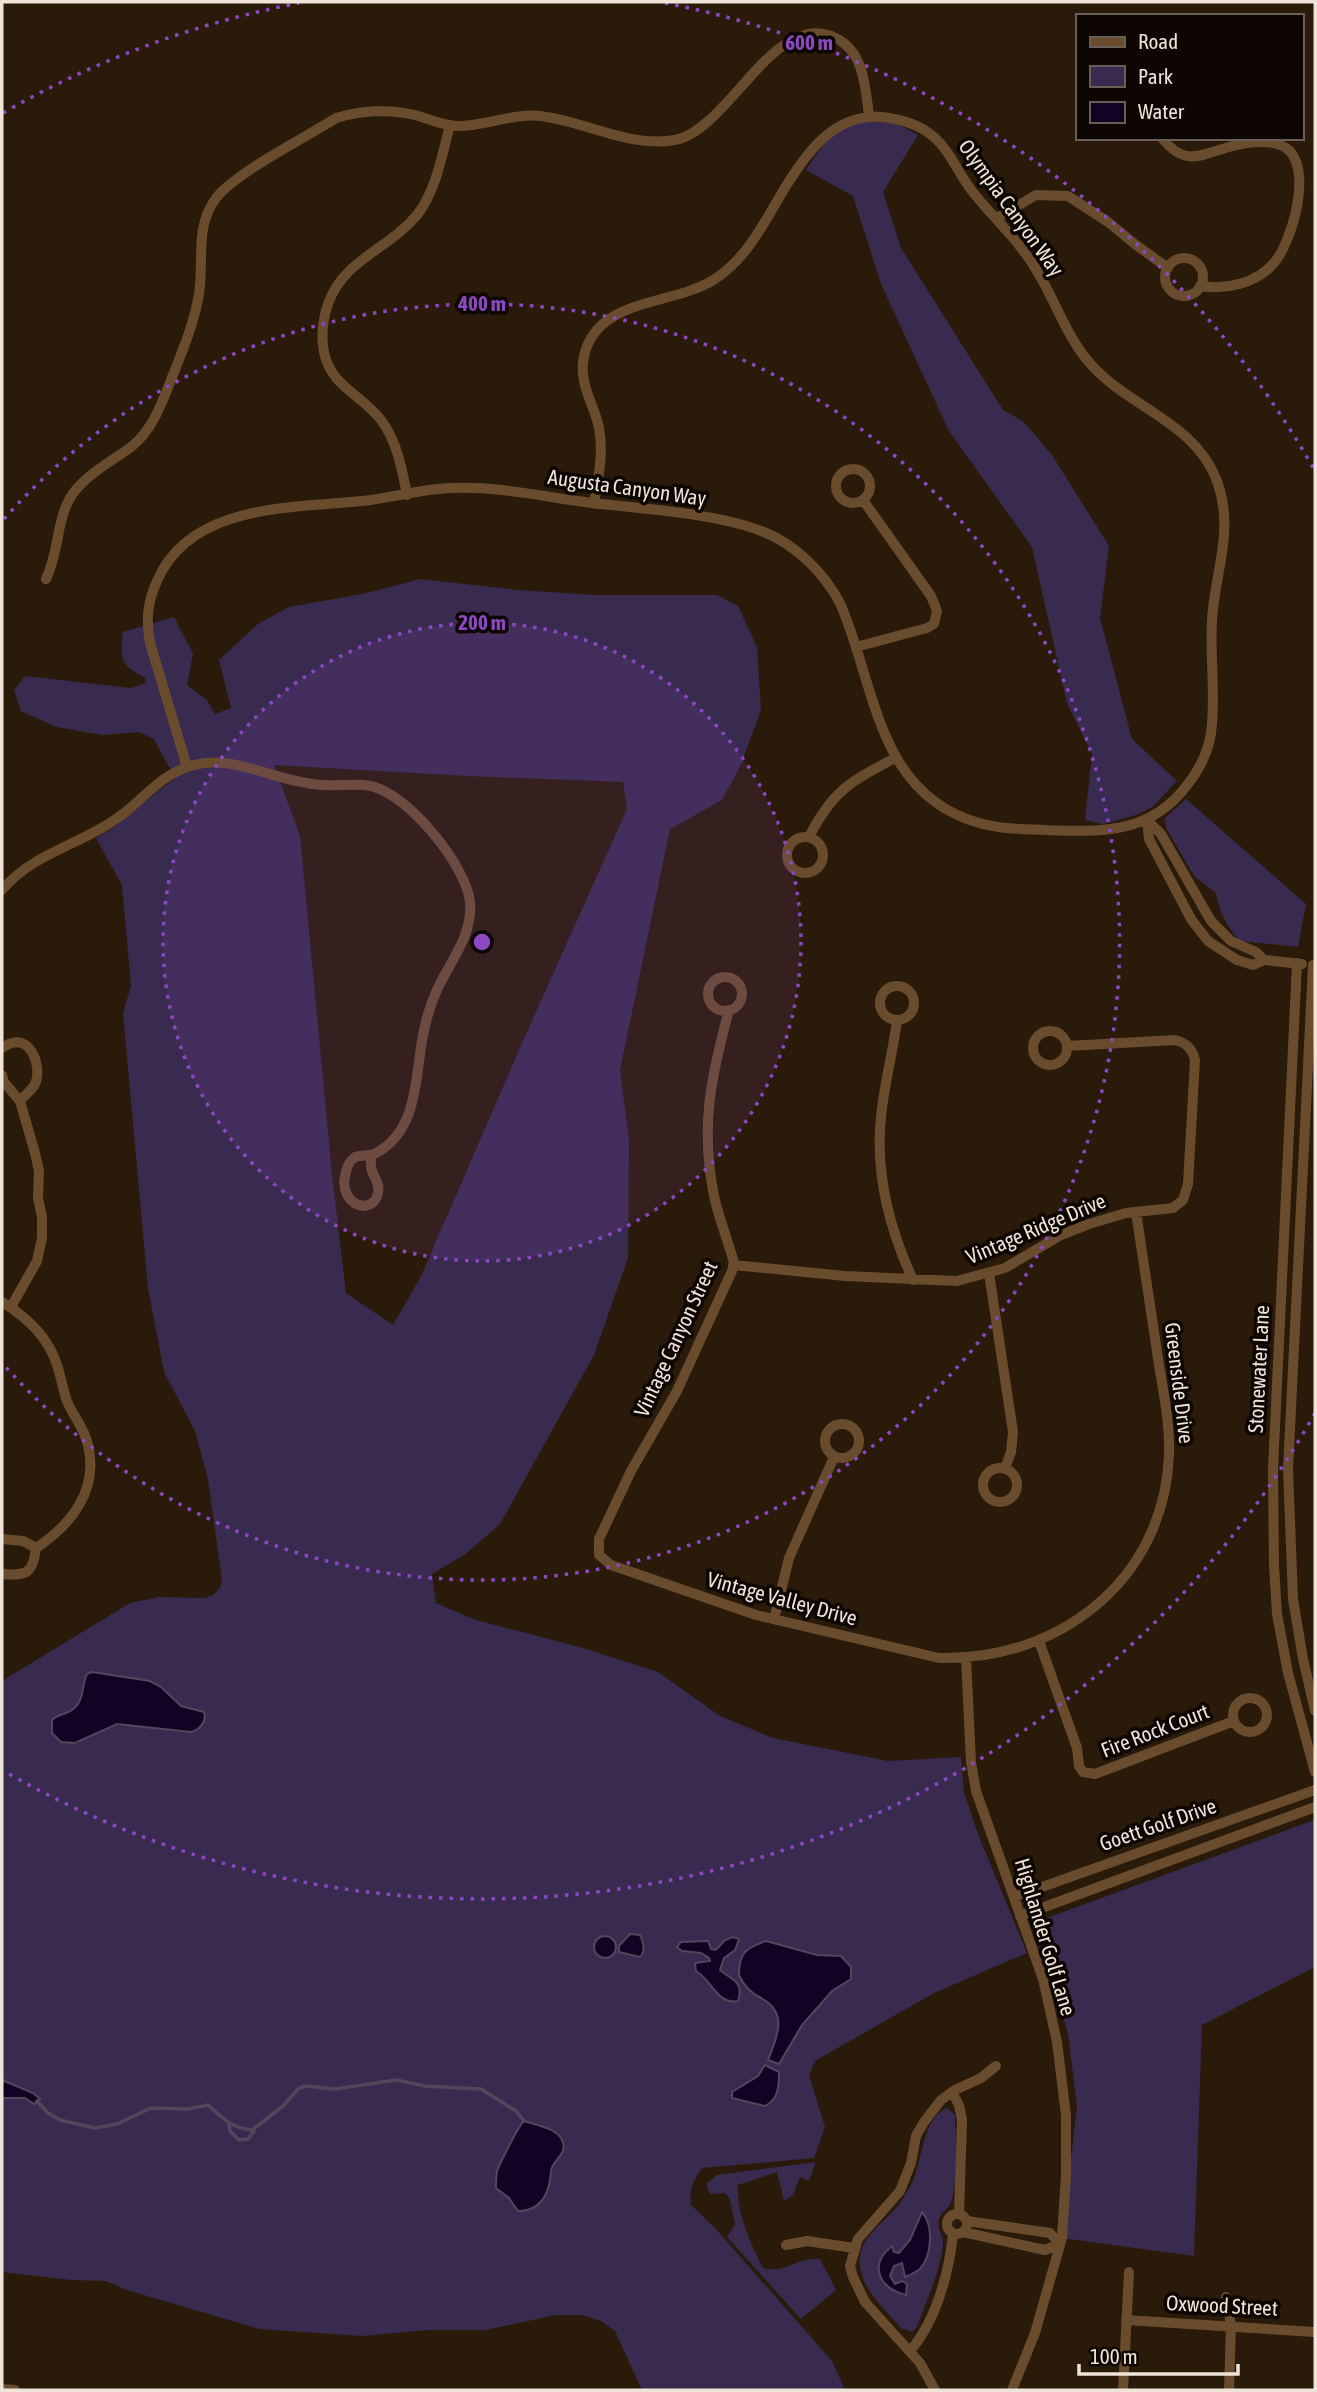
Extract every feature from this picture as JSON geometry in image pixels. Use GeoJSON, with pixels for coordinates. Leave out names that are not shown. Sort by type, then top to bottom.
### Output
{"type":"FeatureCollection","features":[{"type":"Feature","properties":{"kind":"street"},"geometry":{"type":"LineString","coordinates":[[46,579],[54,560],[60,527],[70,497],[80,485],[140,439],[160,407],[192,324],[200,290],[200,247],[208,211],[220,192],[336,118],[347,114],[378,111],[395,112],[450,125],[477,125],[522,116],[540,116],[642,141],[676,140],[690,136],[790,40],[810,33],[826,34],[851,47],[860,64],[865,83],[869,116]]}},
{"type":"Feature","properties":{"kind":"street","name":"Olympia Canyon Way"},"geometry":{"type":"LineString","coordinates":[[594,503],[601,437],[582,379],[584,353],[596,331],[619,313],[704,286],[724,273],[751,244],[810,150],[833,129],[869,116],[909,122],[933,137],[947,151],[975,195],[997,218],[1035,267],[1083,355],[1092,366],[1123,393],[1190,439],[1210,466],[1221,494],[1225,532],[1212,615],[1211,735],[1203,761],[1189,783],[1174,801],[1147,820]]}},
{"type":"Feature","properties":{"kind":"street"},"geometry":{"type":"LineString","coordinates":[[407,495],[397,454],[382,422],[333,376],[323,349],[325,314],[338,281],[350,268],[401,229],[423,207],[440,164],[450,125]]}},
{"type":"Feature","properties":{"kind":"street"},"geometry":{"type":"LineString","coordinates":[[1164,140],[1171,149],[1188,156],[1206,155],[1242,144],[1277,144],[1294,156],[1298,166],[1293,223],[1274,263],[1263,272],[1232,286],[1200,286]]}},
{"type":"Feature","properties":{"kind":"street"},"geometry":{"type":"LineString","coordinates":[[997,218],[1036,195],[1068,196],[1108,222],[1168,268]]}},
{"type":"Feature","properties":{"kind":"street"},"geometry":{"type":"LineString","coordinates":[[1182,258],[1193,261],[1201,269],[1200,286],[1186,296],[1175,293],[1165,279],[1171,263],[1182,258]]}},
{"type":"Feature","properties":{"kind":"street","name":"Augusta Canyon Way"},"geometry":{"type":"LineString","coordinates":[[187,767],[146,623],[152,593],[163,566],[194,537],[237,516],[436,489],[474,488],[722,521],[743,525],[778,539],[804,558],[833,591],[846,616],[884,736],[910,779],[929,797],[950,811],[976,822],[1004,828],[1094,832],[1147,820]]}},
{"type":"Feature","properties":{"kind":"street"},"geometry":{"type":"LineString","coordinates":[[856,648],[927,628],[934,624],[936,619],[935,603],[931,596],[863,500]]}},
{"type":"Feature","properties":{"kind":"street"},"geometry":{"type":"LineString","coordinates":[[810,837],[822,812],[839,791],[860,776],[895,758]]}},
{"type":"Feature","properties":{"kind":"street"},"geometry":{"type":"LineString","coordinates":[[2,890],[19,871],[113,822],[156,783],[187,767],[218,763],[313,784],[371,786],[397,797],[410,807],[454,862],[467,888],[470,902],[469,924],[437,990],[426,1022],[412,1104],[396,1135],[386,1146],[371,1155],[355,1157],[348,1166],[344,1190],[350,1202],[358,1205],[367,1205],[375,1200],[378,1194],[371,1168],[371,1155]]}},
{"type":"Feature","properties":{"kind":"street"},"geometry":{"type":"LineString","coordinates":[[1147,820],[1161,834],[1203,909],[1219,930],[1238,945],[1256,952],[1264,960]]}},
{"type":"Feature","properties":{"kind":"street"},"geometry":{"type":"LineString","coordinates":[[1147,820],[1149,839],[1197,930],[1208,942],[1237,960],[1253,965],[1264,960],[1314,965]]}},
{"type":"Feature","properties":{"kind":"street","name":"Stonewater Lane"},"geometry":{"type":"LineString","coordinates":[[1297,963],[1274,1454],[1273,1566],[1277,1614],[1286,1663],[1315,1772]]}},
{"type":"Feature","properties":{"kind":"street","name":"Stonewater Lane"},"geometry":{"type":"LineString","coordinates":[[1314,965],[1288,1468],[1293,1599],[1315,1711]]}},
{"type":"Feature","properties":{"kind":"street","name":"Vintage Canyon Street"},"geometry":{"type":"LineString","coordinates":[[599,1551],[599,1539],[631,1471],[677,1391],[733,1265],[714,1195],[708,1157],[707,1121],[711,1079],[729,1010]]}},
{"type":"Feature","properties":{"kind":"street"},"geometry":{"type":"LineString","coordinates":[[897,1020],[880,1120],[881,1156],[888,1212],[913,1280]]}},
{"type":"Feature","properties":{"kind":"street","name":"Vintage Ridge Drive"},"geometry":{"type":"LineString","coordinates":[[733,1265],[913,1280],[957,1281],[989,1273],[1020,1260],[1061,1235],[1104,1219],[1172,1208],[1183,1200],[1188,1184],[1194,1053],[1185,1044],[1167,1040],[1067,1046]]}},
{"type":"Feature","properties":{"kind":"street"},"geometry":{"type":"LineString","coordinates":[[2,1048],[9,1042],[18,1041],[27,1044],[32,1051],[37,1073],[36,1083],[20,1101]]}},
{"type":"Feature","properties":{"kind":"street"},"geometry":{"type":"LineString","coordinates":[[2,1075],[4,1082],[20,1101],[39,1171],[38,1198],[42,1217],[42,1238],[37,1261],[6,1304],[38,1329],[48,1345],[68,1402],[89,1445],[86,1489],[74,1515],[54,1536],[36,1548]]}},
{"type":"Feature","properties":{"kind":"street","name":"Greenside Drive"},"geometry":{"type":"LineString","coordinates":[[966,1658],[997,1654],[1039,1640],[1082,1618],[1121,1582],[1146,1544],[1157,1517],[1168,1472],[1169,1435],[1136,1212]]}},
{"type":"Feature","properties":{"kind":"street"},"geometry":{"type":"LineString","coordinates":[[989,1273],[1013,1432],[1011,1452],[1005,1468]]}},
{"type":"Feature","properties":{"kind":"street"},"geometry":{"type":"LineString","coordinates":[[774,1619],[789,1558],[834,1457]]}},
{"type":"Feature","properties":{"kind":"street"},"geometry":{"type":"LineString","coordinates":[[2,1539],[23,1541],[36,1548]]}},
{"type":"Feature","properties":{"kind":"street"},"geometry":{"type":"LineString","coordinates":[[2,1574],[20,1575],[30,1570],[35,1561],[36,1548]]}},
{"type":"Feature","properties":{"kind":"street","name":"Vintage Valley Drive"},"geometry":{"type":"LineString","coordinates":[[599,1551],[604,1561],[611,1565],[716,1603],[909,1652],[939,1658],[966,1658]]}},
{"type":"Feature","properties":{"kind":"street","name":"Fire Rock Court"},"geometry":{"type":"LineString","coordinates":[[1039,1640],[1083,1772],[1095,1774],[1234,1721]]}},
{"type":"Feature","properties":{"kind":"street","name":"Highlander Golf Lane"},"geometry":{"type":"LineString","coordinates":[[966,1658],[971,1762],[976,1791],[1046,1989],[1063,2085],[1066,2166],[1060,2244],[1038,2324],[1012,2390]]}},
{"type":"Feature","properties":{"kind":"street","name":"Goett Golf Drive"},"geometry":{"type":"LineString","coordinates":[[1014,1896],[1315,1790]]}},
{"type":"Feature","properties":{"kind":"street","name":"Goett Golf Drive"},"geometry":{"type":"LineString","coordinates":[[1020,1916],[1315,1807]]}},
{"type":"Feature","properties":{"kind":"street"},"geometry":{"type":"LineString","coordinates":[[934,2390],[920,2363],[865,2302],[850,2266],[858,2239],[900,2191],[909,2171],[916,2136],[924,2122],[941,2100],[981,2078],[996,2066]]}},
{"type":"Feature","properties":{"kind":"street"},"geometry":{"type":"LineString","coordinates":[[910,2351],[925,2331],[961,2225],[962,2120],[959,2105],[952,2092]]}},
{"type":"Feature","properties":{"kind":"street"},"geometry":{"type":"LineString","coordinates":[[961,2225],[1002,2225],[1050,2233],[1060,2244],[1045,2250],[999,2240],[961,2225]]}},
{"type":"Feature","properties":{"kind":"street"},"geometry":{"type":"LineString","coordinates":[[999,2240],[1002,2225]]}},
{"type":"Feature","properties":{"kind":"street"},"geometry":{"type":"LineString","coordinates":[[786,2245],[807,2241],[854,2248]]}},
{"type":"Feature","properties":{"kind":"street"},"geometry":{"type":"LineString","coordinates":[[1123,2390],[1129,2273]]}},
{"type":"Feature","properties":{"kind":"street"},"geometry":{"type":"LineString","coordinates":[[1226,2297],[1231,2325],[1229,2390]]}},
{"type":"Feature","properties":{"kind":"street","name":"Oxwood Street"},"geometry":{"type":"LineString","coordinates":[[1126,2320],[1315,2332]]}},
{"type":"Feature","properties":{"kind":"street"},"geometry":{"type":"LineString","coordinates":[[2,2389],[15,2390]]}},
{"type":"Feature","properties":{"kind":"green space"},"geometry":{"type":"Polygon","coordinates":[[[868,121],[896,123],[918,135],[883,192],[901,248],[1003,410],[1023,421],[1052,455],[1109,546],[1100,618],[1132,739],[1177,781],[1152,807],[1136,815],[1103,824],[1085,820],[1092,754],[1067,703],[1032,547],[949,431],[881,284],[853,196],[806,170],[818,152],[838,132],[868,121]]]}},
{"type":"Feature","properties":{"kind":"green space"},"geometry":{"type":"Polygon","coordinates":[[[420,579],[594,595],[717,595],[738,606],[757,647],[761,710],[740,767],[722,800],[670,829],[620,1070],[629,1141],[628,1258],[594,1355],[500,1524],[467,1553],[432,1574],[436,1603],[476,1620],[583,1648],[658,1672],[720,1716],[773,1738],[888,1761],[961,1757],[964,1792],[978,1834],[1027,1953],[934,1993],[815,2061],[809,2075],[825,2127],[814,2158],[702,2168],[691,2190],[691,2205],[715,2228],[832,2361],[845,2390],[642,2390],[615,2331],[601,2321],[582,2315],[556,2315],[486,2330],[428,2330],[362,2336],[259,2329],[127,2290],[106,2281],[2,2272],[2,1681],[130,1603],[159,1597],[205,1598],[220,1588],[222,1580],[208,1479],[195,1431],[164,1372],[148,1288],[123,1013],[131,986],[122,885],[96,838],[117,825],[175,778],[154,739],[139,732],[103,735],[56,727],[21,711],[14,690],[25,676],[131,688],[146,683],[145,678],[124,661],[123,632],[174,617],[193,654],[187,685],[207,700],[215,714],[231,708],[219,660],[258,624],[289,607],[367,593],[420,579]],[[274,765],[300,836],[346,1293],[393,1325],[421,1276],[627,809],[623,782],[274,765]]]}},
{"type":"Feature","properties":{"kind":"green space"},"geometry":{"type":"Polygon","coordinates":[[[1186,799],[1306,904],[1298,947],[1240,941],[1231,930],[1216,893],[1194,876],[1166,828],[1165,818],[1186,799]]]}},
{"type":"Feature","properties":{"kind":"green space"},"geometry":{"type":"Polygon","coordinates":[[[1314,1820],[1315,1967],[1202,2025],[1194,2256],[1062,2238],[1077,2106],[1068,2034],[1036,1922],[1314,1820]]]}},
{"type":"Feature","properties":{"kind":"green space"},"geometry":{"type":"Polygon","coordinates":[[[947,2108],[955,2115],[955,2183],[950,2204],[939,2219],[943,2245],[939,2266],[917,2327],[912,2332],[901,2328],[870,2291],[862,2275],[860,2255],[868,2238],[902,2200],[912,2183],[928,2130],[939,2113],[947,2108]]]}},
{"type":"Feature","properties":{"kind":"green space"},"geometry":{"type":"Polygon","coordinates":[[[816,2162],[809,2181],[800,2177],[793,2195],[784,2201],[777,2172],[738,2185],[742,2217],[763,2268],[779,2269],[805,2260],[820,2259],[836,2290],[801,2319],[727,2237],[735,2224],[730,2199],[725,2193],[710,2194],[706,2184],[717,2175],[816,2162]]]}},
{"type":"Feature","properties":{"kind":"water"},"geometry":{"type":"Polygon","coordinates":[[[92,1672],[150,1681],[161,1687],[181,1706],[204,1712],[204,1722],[191,1732],[117,1724],[75,1743],[61,1742],[52,1733],[52,1720],[76,1706],[81,1698],[87,1674],[92,1672]]]}},
{"type":"Feature","properties":{"kind":"water"},"geometry":{"type":"Polygon","coordinates":[[[630,1934],[640,1935],[643,1950],[640,1957],[619,1952],[619,1946],[630,1934]]]}},
{"type":"Feature","properties":{"kind":"water"},"geometry":{"type":"Polygon","coordinates":[[[605,1936],[613,1939],[616,1947],[613,1955],[605,1958],[597,1955],[594,1947],[597,1939],[605,1936]]]}},
{"type":"Feature","properties":{"kind":"water"},"geometry":{"type":"Polygon","coordinates":[[[733,1937],[739,1939],[735,1950],[724,1958],[720,1970],[738,1985],[738,2001],[720,1996],[696,1971],[695,1963],[710,1961],[709,1958],[701,1953],[682,1951],[677,1947],[681,1942],[708,1941],[711,1949],[716,1950],[725,1940],[733,1937]]]}},
{"type":"Feature","properties":{"kind":"water"},"geometry":{"type":"Polygon","coordinates":[[[766,1941],[817,1955],[841,1956],[851,1967],[851,1979],[832,1991],[802,2025],[779,2064],[768,2060],[777,2034],[778,2018],[775,2011],[770,2004],[748,1989],[739,1975],[740,1961],[745,1952],[766,1941]]]}},
{"type":"Feature","properties":{"kind":"water"},"geometry":{"type":"Polygon","coordinates":[[[765,2065],[779,2072],[777,2091],[770,2103],[765,2106],[732,2098],[732,2092],[758,2076],[765,2065]]]}},
{"type":"Feature","properties":{"kind":"water"},"geometry":{"type":"Polygon","coordinates":[[[2,2080],[33,2093],[40,2099],[34,2104],[25,2098],[2,2098],[2,2080]]]}},
{"type":"Feature","properties":{"kind":"water"},"geometry":{"type":"Polygon","coordinates":[[[524,2121],[556,2133],[564,2147],[552,2167],[544,2198],[531,2209],[518,2211],[509,2198],[496,2188],[496,2177],[524,2121]]]}},
{"type":"Feature","properties":{"kind":"water"},"geometry":{"type":"Polygon","coordinates":[[[922,2212],[930,2232],[929,2249],[924,2263],[920,2269],[905,2277],[902,2263],[894,2266],[890,2276],[895,2284],[902,2281],[907,2284],[906,2295],[897,2292],[883,2281],[880,2261],[892,2246],[894,2252],[899,2253],[910,2240],[922,2212]]]}},
{"type":"Feature","properties":{"kind":"waterway"},"geometry":{"type":"LineString","coordinates":[[37,2101],[48,2113],[60,2120],[95,2128],[117,2124],[151,2108],[188,2109],[208,2105],[233,2125],[252,2130],[283,2106],[299,2088],[306,2086],[335,2089],[396,2080],[425,2086],[481,2089],[516,2111],[524,2121]]}},
{"type":"Feature","properties":{"kind":"waterway"},"geometry":{"type":"LineString","coordinates":[[229,2123],[230,2131],[239,2140],[248,2139],[254,2131]]}}]}
